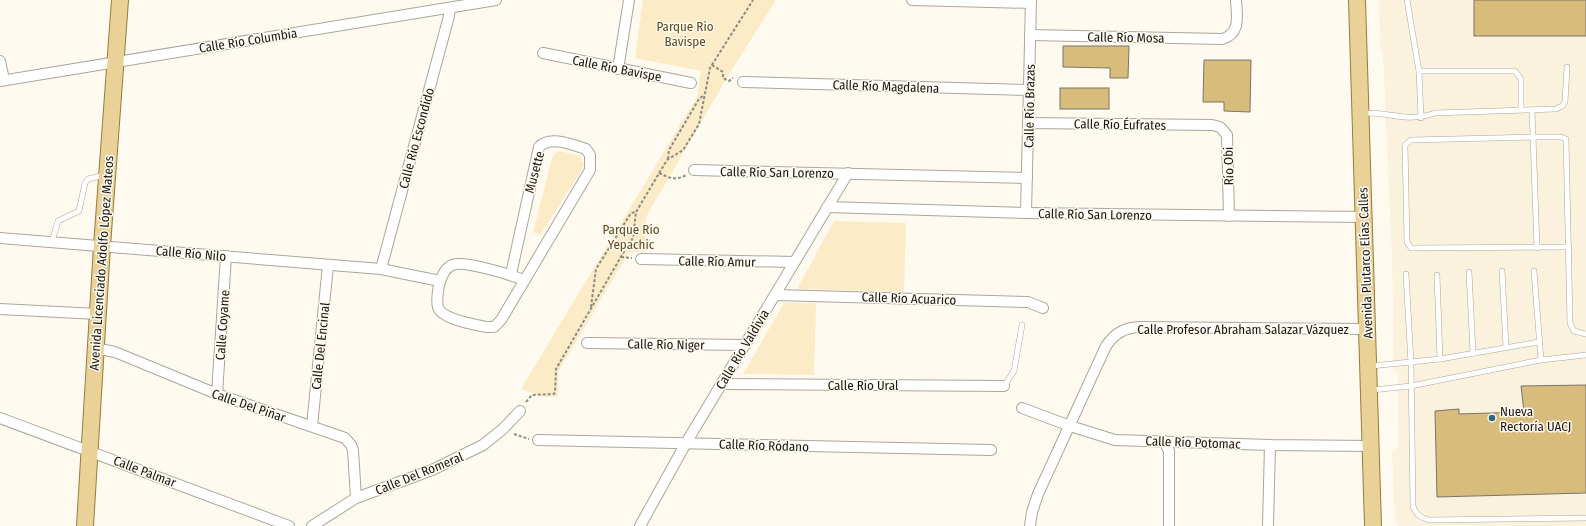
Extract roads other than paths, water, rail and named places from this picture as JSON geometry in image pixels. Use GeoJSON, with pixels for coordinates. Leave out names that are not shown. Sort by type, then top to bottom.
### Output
{"type":"FeatureCollection","features":[{"type":"Feature","properties":{"kind":"main road","name":"Avenida Licenciado Adolfo López Mateos"},"geometry":{"type":"LineString","coordinates":[[85,526],[95,348],[120,0]]}},
{"type":"Feature","properties":{"kind":"main road","name":"Avenida Plutarco Elías Calles"},"geometry":{"type":"LineString","coordinates":[[1357,0],[1373,526]]}},
{"type":"Feature","properties":{"kind":"street","name":"Calle Río Columbia"},"geometry":{"type":"LineString","coordinates":[[2,80],[496,0]]}},
{"type":"Feature","properties":{"kind":"street"},"geometry":{"type":"LineString","coordinates":[[618,69],[629,0]]}},
{"type":"Feature","properties":{"kind":"street"},"geometry":{"type":"LineString","coordinates":[[912,0],[1031,2]]}},
{"type":"Feature","properties":{"kind":"street","name":"Calle Río Mosa"},"geometry":{"type":"LineString","coordinates":[[1030,35],[1222,39],[1233,34],[1237,28],[1236,0]]}},
{"type":"Feature","properties":{"kind":"street","name":"Calle Río Brazas"},"geometry":{"type":"LineString","coordinates":[[1026,213],[1031,2]]}},
{"type":"Feature","properties":{"kind":"street","name":"Calle Río Escondido"},"geometry":{"type":"LineString","coordinates":[[381,269],[450,8]]}},
{"type":"Feature","properties":{"kind":"street","name":"Calle Río Bavispe"},"geometry":{"type":"LineString","coordinates":[[543,53],[691,83]]}},
{"type":"Feature","properties":{"kind":"street"},"geometry":{"type":"LineString","coordinates":[[0,62],[2,80]]}},
{"type":"Feature","properties":{"kind":"street","name":"Calle Río Magdalena"},"geometry":{"type":"LineString","coordinates":[[743,82],[1029,90]]}},
{"type":"Feature","properties":{"kind":"street","name":"Calle Río Éufrates"},"geometry":{"type":"LineString","coordinates":[[1028,123],[1212,125]]}},
{"type":"Feature","properties":{"kind":"street","name":"Río Obi"},"geometry":{"type":"LineString","coordinates":[[1212,125],[1220,127],[1227,135],[1229,216]]}},
{"type":"Feature","properties":{"kind":"street","name":"Musette"},"geometry":{"type":"LineString","coordinates":[[510,274],[539,147],[542,144],[556,141],[586,148],[590,155],[590,170],[501,320],[494,327],[487,327],[445,315],[438,308],[437,297],[440,282],[446,270],[452,265],[461,263],[510,274],[524,280]]}},
{"type":"Feature","properties":{"kind":"street","name":"Calle Río San Lorenzo"},"geometry":{"type":"LineString","coordinates":[[694,170],[1027,178]]}},
{"type":"Feature","properties":{"kind":"street","name":"Calle Río Valdivia"},"geometry":{"type":"LineString","coordinates":[[640,526],[686,443],[848,173]]}},
{"type":"Feature","properties":{"kind":"street","name":"Calle Río San Lorenzo"},"geometry":{"type":"LineString","coordinates":[[828,207],[1026,213],[1363,217]]}},
{"type":"Feature","properties":{"kind":"street","name":"Calle Río Nilo"},"geometry":{"type":"LineString","coordinates":[[0,238],[381,269]]}},
{"type":"Feature","properties":{"kind":"street","name":"Calle Coyame"},"geometry":{"type":"LineString","coordinates":[[217,394],[226,256]]}},
{"type":"Feature","properties":{"kind":"street","name":"Calle Río Amur"},"geometry":{"type":"LineString","coordinates":[[641,259],[794,262]]}},
{"type":"Feature","properties":{"kind":"street","name":"Calle Del Encinal"},"geometry":{"type":"LineString","coordinates":[[312,426],[328,265]]}},
{"type":"Feature","properties":{"kind":"street"},"geometry":{"type":"LineString","coordinates":[[381,269],[440,282]]}},
{"type":"Feature","properties":{"kind":"street","name":"Calle Río Acuarico"},"geometry":{"type":"LineString","coordinates":[[775,295],[1028,302],[1043,308]]}},
{"type":"Feature","properties":{"kind":"street"},"geometry":{"type":"LineString","coordinates":[[0,309],[98,314]]}},
{"type":"Feature","properties":{"kind":"street","name":"Calle Profesor Abraham Salazar Vázquez"},"geometry":{"type":"LineString","coordinates":[[1030,526],[1032,512],[1038,494],[1106,346],[1120,331],[1129,328],[1367,329]]}},
{"type":"Feature","properties":{"kind":"street","name":"Calle Río Niger"},"geometry":{"type":"LineString","coordinates":[[587,343],[745,345]]}},
{"type":"Feature","properties":{"kind":"street","name":"Calle Del Piñar"},"geometry":{"type":"LineString","coordinates":[[95,348],[115,352],[217,394],[345,438],[351,445],[356,498]]}},
{"type":"Feature","properties":{"kind":"street","name":"Calle Río Ural"},"geometry":{"type":"LineString","coordinates":[[722,384],[1004,386]]}},
{"type":"Feature","properties":{"kind":"street","name":"Calle Río Potomac"},"geometry":{"type":"LineString","coordinates":[[1022,408],[1110,439],[1270,445],[1370,446]]}},
{"type":"Feature","properties":{"kind":"street","name":"Calle Del Romeral"},"geometry":{"type":"LineString","coordinates":[[312,526],[356,498],[462,456],[483,445],[503,429],[520,411]]}},
{"type":"Feature","properties":{"kind":"street","name":"Calle Palmar"},"geometry":{"type":"LineString","coordinates":[[0,418],[289,526]]}},
{"type":"Feature","properties":{"kind":"street","name":"Calle Río Ródano"},"geometry":{"type":"LineString","coordinates":[[538,440],[991,450]]}},
{"type":"Feature","properties":{"kind":"street"},"geometry":{"type":"LineString","coordinates":[[1164,441],[1169,451],[1169,526]]}},
{"type":"Feature","properties":{"kind":"street"},"geometry":{"type":"LineString","coordinates":[[1268,526],[1270,445]]}},
{"type":"Feature","properties":{"kind":"lane"},"geometry":{"type":"LineString","coordinates":[[1407,0],[1419,71],[1421,118]]}},
{"type":"Feature","properties":{"kind":"lane"},"geometry":{"type":"LineString","coordinates":[[1360,114],[1380,113],[1406,118],[1421,118],[1436,112],[1556,109],[1562,106],[1566,96],[1567,66]]}},
{"type":"Feature","properties":{"kind":"lane"},"geometry":{"type":"LineString","coordinates":[[1419,71],[1515,71],[1521,78],[1521,109]]}},
{"type":"Feature","properties":{"kind":"lane"},"geometry":{"type":"LineString","coordinates":[[1532,110],[1537,248]]}},
{"type":"Feature","properties":{"kind":"lane"},"geometry":{"type":"LineString","coordinates":[[1568,247],[1417,250],[1411,248],[1407,242],[1405,145],[1411,140],[1533,137],[1562,137],[1566,139],[1570,323],[1574,331],[1586,334]]}},
{"type":"Feature","properties":{"kind":"lane"},"geometry":{"type":"LineString","coordinates":[[52,242],[58,221],[79,212],[85,183],[88,179],[107,175]]}},
{"type":"Feature","properties":{"kind":"lane"},"geometry":{"type":"LineString","coordinates":[[1502,270],[1506,347]]}},
{"type":"Feature","properties":{"kind":"lane"},"geometry":{"type":"LineString","coordinates":[[1534,271],[1541,360]]}},
{"type":"Feature","properties":{"kind":"lane"},"geometry":{"type":"LineString","coordinates":[[1469,272],[1473,353]]}},
{"type":"Feature","properties":{"kind":"lane"},"geometry":{"type":"LineString","coordinates":[[1406,274],[1411,364],[1413,506],[1416,513],[1421,518],[1429,520],[1586,518]]}},
{"type":"Feature","properties":{"kind":"lane"},"geometry":{"type":"LineString","coordinates":[[1437,275],[1440,359]]}},
{"type":"Feature","properties":{"kind":"lane"},"geometry":{"type":"LineString","coordinates":[[1004,386],[1014,371],[1022,325]]}},
{"type":"Feature","properties":{"kind":"lane"},"geometry":{"type":"LineString","coordinates":[[1368,366],[1411,364],[1539,342]]}},
{"type":"Feature","properties":{"kind":"lane"},"geometry":{"type":"LineString","coordinates":[[1369,390],[1411,386],[1541,360],[1586,356]]}},
{"type":"Feature","properties":{"kind":"place","name":"Nueva Rectoría UACJ"},"geometry":{"type":"Point","coordinates":[1492,418]}},
{"type":"Feature","properties":{"kind":"park label","name":"Parque Rio Bavispe"},"geometry":{"type":"Point","coordinates":[685,34]}},
{"type":"Feature","properties":{"kind":"park label","name":"Parque Rio Yepachic"},"geometry":{"type":"Point","coordinates":[631,236]}}]}
